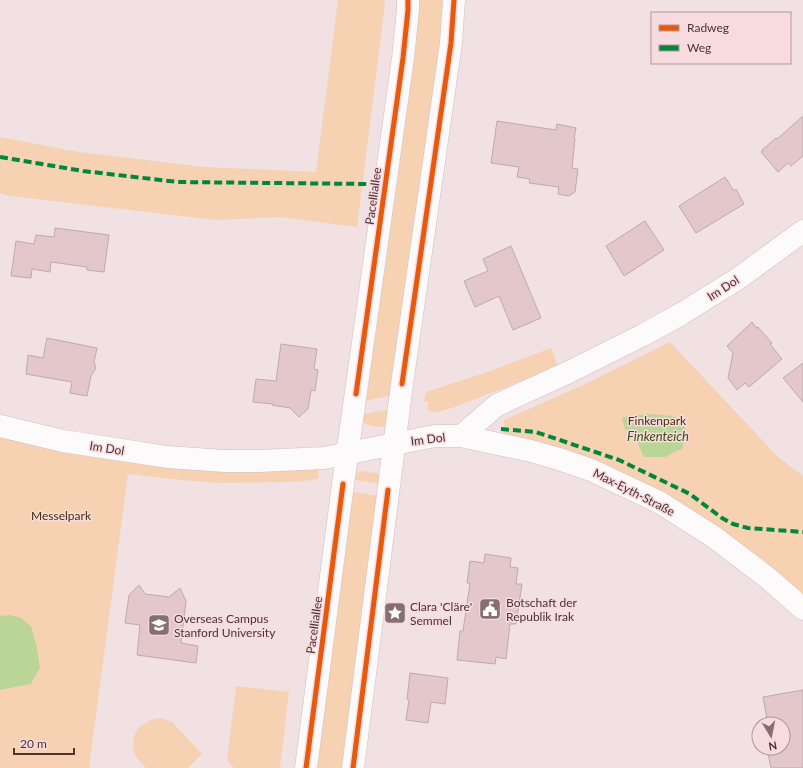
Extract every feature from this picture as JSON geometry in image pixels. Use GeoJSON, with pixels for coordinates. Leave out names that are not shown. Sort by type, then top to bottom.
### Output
{"type":"FeatureCollection","features":[{"type":"Feature","properties":{"kind":"street","name":"Pacelliallee"},"geometry":{"type":"LineString","coordinates":[[306,768],[347,453],[403,58],[408,0]]}},
{"type":"Feature","properties":{"kind":"street"},"geometry":{"type":"LineString","coordinates":[[353,768],[394,444],[451,44],[454,0]]}},
{"type":"Feature","properties":{"kind":"street","name":"Im Dol"},"geometry":{"type":"LineString","coordinates":[[0,426],[63,441],[167,457],[225,461],[324,458],[435,436],[462,436],[497,405],[576,369],[681,314],[739,278],[803,231]]}},
{"type":"Feature","properties":{"kind":"street","name":"Max-Eyth-Straße"},"geometry":{"type":"LineString","coordinates":[[462,436],[531,451],[559,459],[591,470],[659,502],[714,537],[769,579],[803,609]]}},
{"type":"Feature","properties":{"kind":"green space"},"geometry":{"type":"Polygon","coordinates":[[[338,0],[385,0],[357,227],[281,217],[216,220],[10,196],[0,193],[0,137],[79,152],[205,167],[316,172],[338,0]]]}},
{"type":"Feature","properties":{"kind":"green space"},"geometry":{"type":"Polygon","coordinates":[[[417,0],[443,0],[439,55],[393,395],[365,401],[417,0]]]}},
{"type":"Feature","properties":{"kind":"green space","name":"Finkenpark"},"geometry":{"type":"Polygon","coordinates":[[[670,342],[778,457],[803,476],[803,599],[647,484],[602,463],[504,438],[504,420],[581,386],[670,342]]]}},
{"type":"Feature","properties":{"kind":"green space"},"geometry":{"type":"Polygon","coordinates":[[[551,348],[558,367],[452,408],[437,412],[428,411],[428,402],[424,401],[426,392],[488,372],[551,348]]]}},
{"type":"Feature","properties":{"kind":"green space"},"geometry":{"type":"Polygon","coordinates":[[[391,409],[386,427],[370,426],[363,421],[364,414],[391,409]]]}},
{"type":"Feature","properties":{"kind":"green space","name":"Messelpark"},"geometry":{"type":"Polygon","coordinates":[[[0,436],[63,451],[162,467],[319,467],[318,479],[296,482],[217,483],[128,474],[89,768],[0,768],[0,690],[31,684],[40,668],[37,647],[31,626],[10,615],[0,616],[0,436]]]}},
{"type":"Feature","properties":{"kind":"green space"},"geometry":{"type":"Polygon","coordinates":[[[360,471],[380,474],[381,484],[355,480],[356,474],[360,471]]]}},
{"type":"Feature","properties":{"kind":"green space"},"geometry":{"type":"Polygon","coordinates":[[[353,492],[379,496],[343,768],[315,768],[353,492]]]}},
{"type":"Feature","properties":{"kind":"green space"},"geometry":{"type":"Polygon","coordinates":[[[236,686],[289,692],[280,768],[234,768],[227,760],[236,686]]]}},
{"type":"Feature","properties":{"kind":"green space"},"geometry":{"type":"Polygon","coordinates":[[[157,718],[172,722],[202,754],[188,768],[146,768],[136,757],[133,743],[137,731],[144,724],[157,718]]]}},
{"type":"Feature","properties":{"kind":"water","name":"Finkenteich"},"geometry":{"type":"Polygon","coordinates":[[[649,414],[684,419],[685,429],[683,448],[665,457],[644,457],[637,441],[625,429],[622,417],[649,414]]]}},
{"type":"Feature","properties":{"kind":"water"},"geometry":{"type":"Polygon","coordinates":[[[10,615],[21,618],[31,626],[37,647],[40,668],[31,684],[0,690],[0,616],[10,615]]]}},
{"type":"Feature","properties":{"kind":"building"},"geometry":{"type":"Polygon","coordinates":[[[803,116],[803,156],[791,166],[788,163],[778,172],[761,152],[803,116]]]}},
{"type":"Feature","properties":{"kind":"building"},"geometry":{"type":"Polygon","coordinates":[[[497,121],[556,130],[557,124],[576,128],[572,168],[578,169],[575,192],[569,196],[558,194],[559,187],[529,183],[530,179],[517,177],[519,167],[491,163],[497,121]]]}},
{"type":"Feature","properties":{"kind":"building"},"geometry":{"type":"Polygon","coordinates":[[[725,177],[734,191],[736,189],[744,204],[696,233],[679,206],[725,177]]]}},
{"type":"Feature","properties":{"kind":"building"},"geometry":{"type":"Polygon","coordinates":[[[645,221],[664,250],[624,276],[606,246],[645,221]]]}},
{"type":"Feature","properties":{"kind":"building"},"geometry":{"type":"Polygon","coordinates":[[[55,228],[109,235],[104,272],[87,270],[87,267],[51,262],[50,272],[32,269],[31,278],[11,276],[16,241],[34,244],[36,235],[54,237],[55,228]]]}},
{"type":"Feature","properties":{"kind":"building"},"geometry":{"type":"Polygon","coordinates":[[[511,246],[541,318],[513,330],[499,296],[475,307],[464,281],[488,271],[483,259],[511,246]]]}},
{"type":"Feature","properties":{"kind":"building"},"geometry":{"type":"Polygon","coordinates":[[[752,322],[756,328],[758,327],[772,343],[770,344],[782,359],[749,387],[745,383],[737,390],[728,378],[733,353],[727,346],[752,322]]]}},
{"type":"Feature","properties":{"kind":"building"},"geometry":{"type":"Polygon","coordinates":[[[47,338],[97,348],[94,362],[96,368],[91,376],[87,396],[70,393],[72,382],[26,374],[28,355],[43,358],[47,338]]]}},
{"type":"Feature","properties":{"kind":"building"},"geometry":{"type":"Polygon","coordinates":[[[281,344],[317,349],[314,369],[318,370],[315,391],[311,390],[308,409],[299,417],[290,408],[272,405],[273,404],[253,402],[256,379],[276,381],[281,344]]]}},
{"type":"Feature","properties":{"kind":"building"},"geometry":{"type":"Polygon","coordinates":[[[803,363],[803,402],[783,378],[803,363]]]}},
{"type":"Feature","properties":{"kind":"building"},"geometry":{"type":"Polygon","coordinates":[[[485,554],[511,558],[510,567],[518,568],[516,584],[522,584],[516,624],[510,624],[506,659],[496,657],[495,664],[457,660],[460,631],[463,631],[470,583],[467,583],[470,561],[484,563],[485,554]]]}},
{"type":"Feature","properties":{"kind":"building","name":"Overseas Campus Stanford University"},"geometry":{"type":"Polygon","coordinates":[[[139,585],[145,594],[169,597],[180,588],[186,601],[181,643],[198,646],[196,663],[137,655],[140,625],[125,623],[129,595],[139,585]]]}},
{"type":"Feature","properties":{"kind":"building"},"geometry":{"type":"Polygon","coordinates":[[[410,673],[448,678],[445,704],[431,702],[428,723],[406,720],[409,700],[407,699],[410,673]]]}},
{"type":"Feature","properties":{"kind":"building"},"geometry":{"type":"Polygon","coordinates":[[[803,690],[803,768],[771,768],[769,756],[791,756],[791,716],[767,716],[763,697],[803,690]]]}},
{"type":"Feature","properties":{"kind":"marked path"},"geometry":{"type":"LineString","coordinates":[[0,157],[83,171],[178,182],[367,184]]}},
{"type":"Feature","properties":{"kind":"marked path"},"geometry":{"type":"LineString","coordinates":[[501,429],[536,432],[619,460],[690,494],[722,518],[733,524],[748,528],[803,532]]}},
{"type":"Feature","properties":{"kind":"cycle path"},"geometry":{"type":"LineString","coordinates":[[356,394],[403,58],[408,0]]}},
{"type":"Feature","properties":{"kind":"cycle path"},"geometry":{"type":"LineString","coordinates":[[402,384],[451,43],[454,0]]}},
{"type":"Feature","properties":{"kind":"cycle path"},"geometry":{"type":"LineString","coordinates":[[306,768],[343,484]]}},
{"type":"Feature","properties":{"kind":"cycle path"},"geometry":{"type":"LineString","coordinates":[[353,768],[388,490]]}},
{"type":"Feature","properties":{"kind":"place","name":"Botschaft der Republik Irak"},"geometry":{"type":"Point","coordinates":[490,609]}},
{"type":"Feature","properties":{"kind":"place","name":"Clara 'Cläre' Semmel"},"geometry":{"type":"Point","coordinates":[395,613]}},
{"type":"Feature","properties":{"kind":"place","name":"Overseas Campus Stanford University"},"geometry":{"type":"Point","coordinates":[159,625]}}]}
